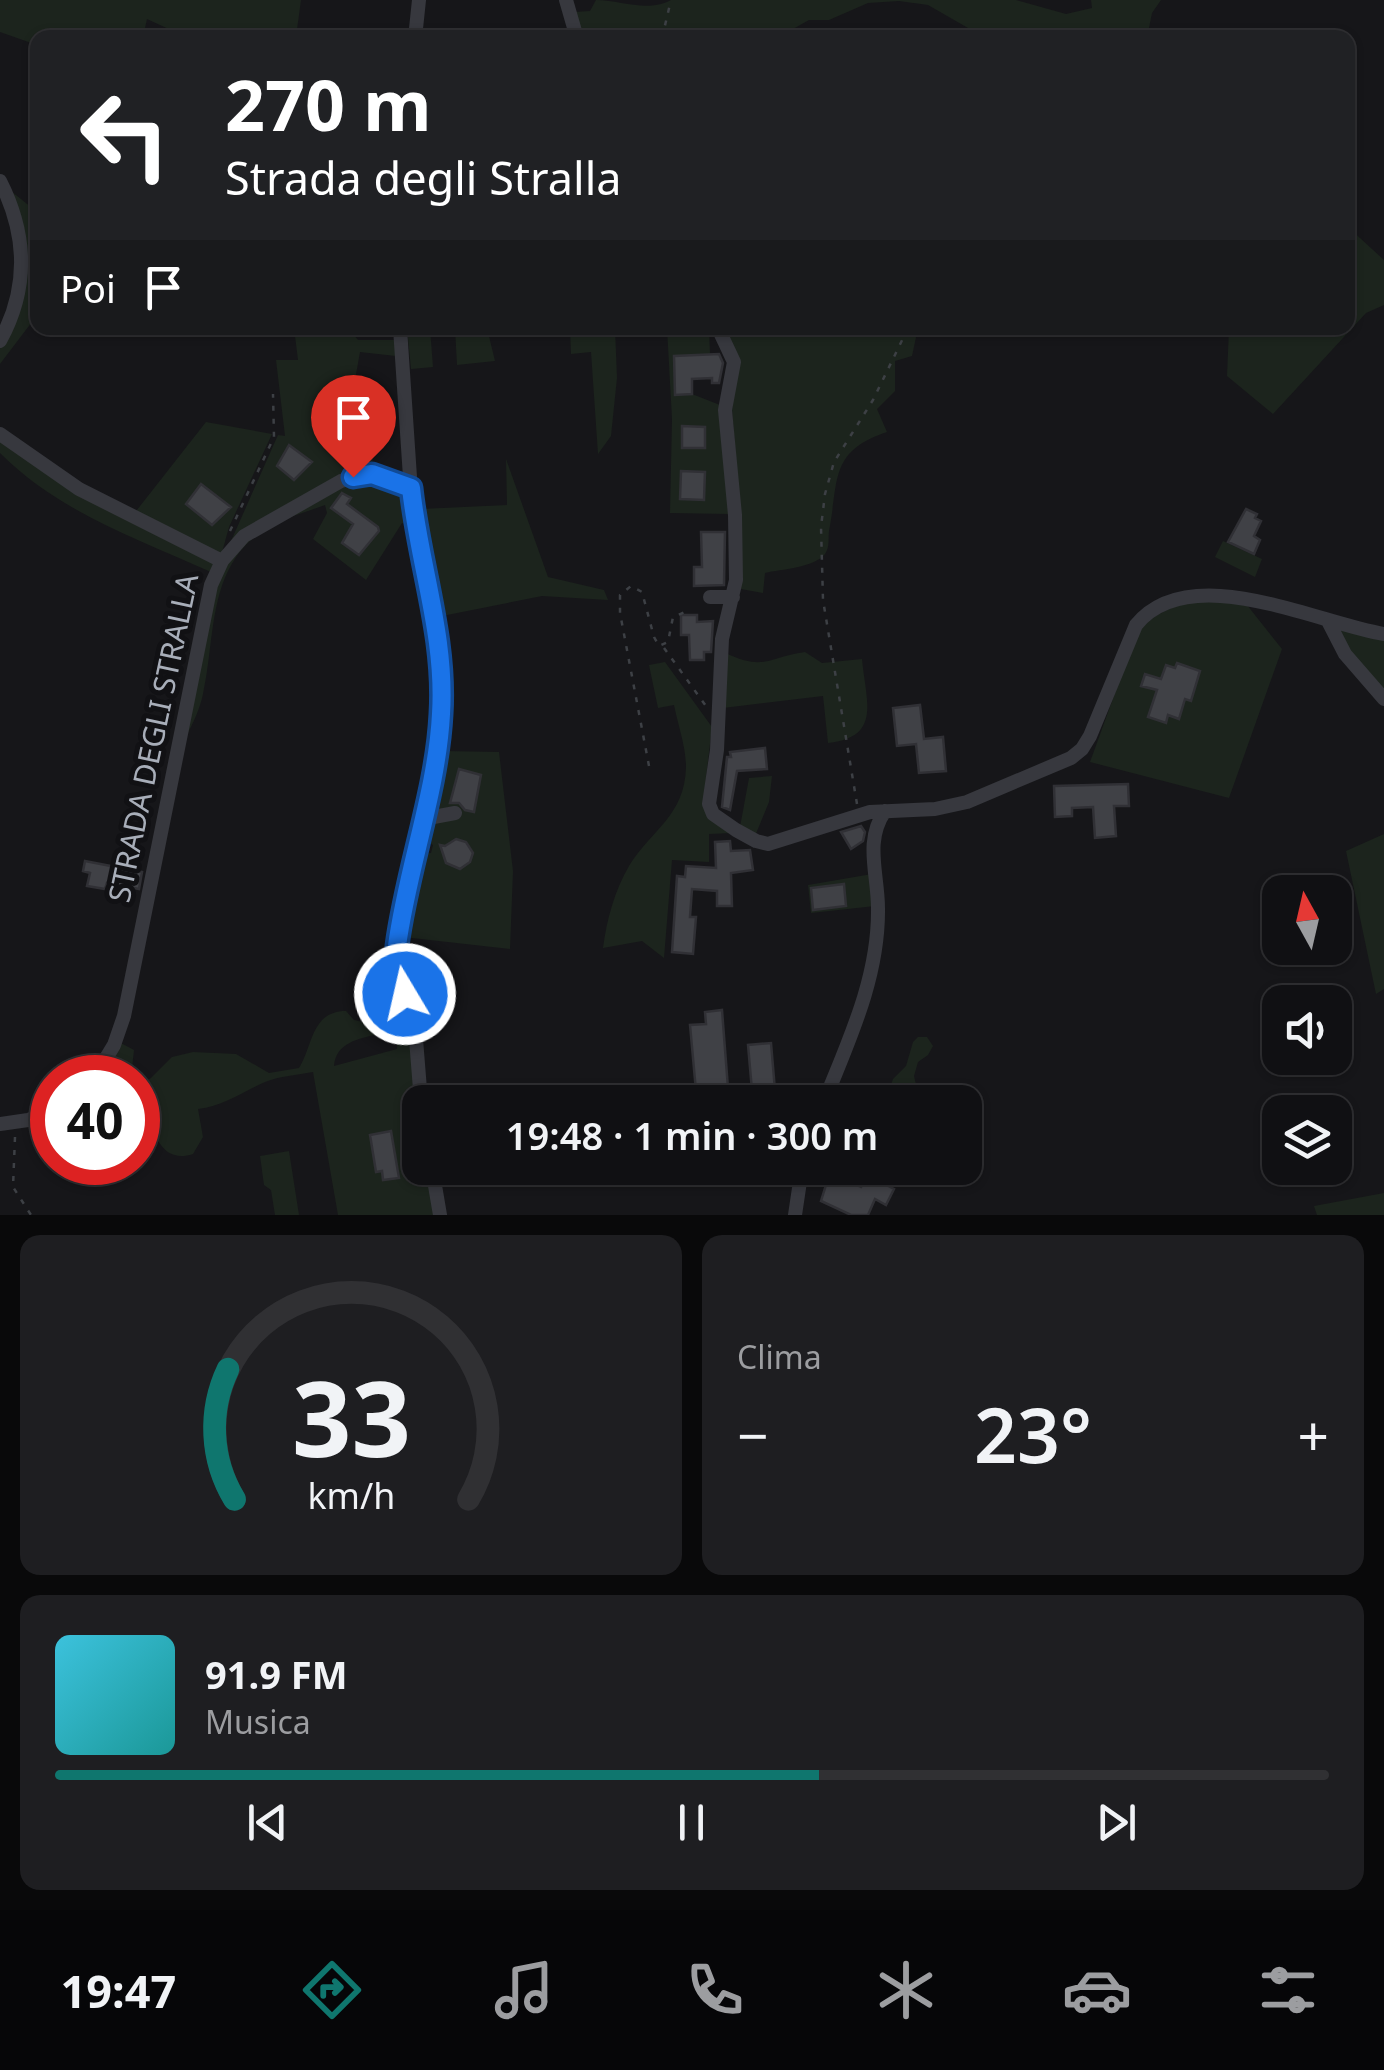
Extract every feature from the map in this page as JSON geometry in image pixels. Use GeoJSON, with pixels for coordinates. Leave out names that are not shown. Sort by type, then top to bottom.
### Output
{"type":"FeatureCollection","features":[{"type":"Feature","properties":{"kind":"street"},"geometry":{"type":"LineString","coordinates":[[416,30],[419,0]]}},
{"type":"Feature","properties":{"kind":"street"},"geometry":{"type":"LineString","coordinates":[[566,0],[575,30]]}},
{"type":"Feature","properties":{"kind":"street"},"geometry":{"type":"LineString","coordinates":[[0,181],[16,221],[22,270],[17,302],[0,341]]}},
{"type":"Feature","properties":{"kind":"street"},"geometry":{"type":"LineString","coordinates":[[400,335],[411,488],[436,619],[441,678],[440,733],[397,951],[415,1034],[420,1085]]}},
{"type":"Feature","properties":{"kind":"street"},"geometry":{"type":"LineString","coordinates":[[721,335],[734,362],[726,410],[736,525],[733,598],[722,638],[709,804],[713,814],[756,841],[768,844],[884,810],[934,809],[967,802],[1078,753],[1090,736],[1136,625],[1170,602],[1200,595],[1226,596],[1384,634]]}},
{"type":"Feature","properties":{"kind":"street"},"geometry":{"type":"LineString","coordinates":[[0,434],[79,489],[222,561]]}},
{"type":"Feature","properties":{"kind":"street","name":"STRADA DEGLI STRALLA"},"geometry":{"type":"LineString","coordinates":[[108,1055],[124,1016],[210,591],[222,561],[247,534],[349,478],[372,474],[411,488]]}},
{"type":"Feature","properties":{"kind":"street"},"geometry":{"type":"LineString","coordinates":[[710,598],[733,598]]}},
{"type":"Feature","properties":{"kind":"street"},"geometry":{"type":"LineString","coordinates":[[1328,621],[1345,654],[1384,700]]}},
{"type":"Feature","properties":{"kind":"street"},"geometry":{"type":"LineString","coordinates":[[830,1085],[870,976],[878,916],[872,834],[884,810]]}},
{"type":"Feature","properties":{"kind":"street"},"geometry":{"type":"LineString","coordinates":[[422,818],[456,813]]}},
{"type":"Feature","properties":{"kind":"street"},"geometry":{"type":"LineString","coordinates":[[0,1124],[30,1118]]}},
{"type":"Feature","properties":{"kind":"street"},"geometry":{"type":"LineString","coordinates":[[435,1185],[440,1215]]}},
{"type":"Feature","properties":{"kind":"street"},"geometry":{"type":"LineString","coordinates":[[795,1215],[799,1185]]}},
{"type":"Feature","properties":{"kind":"path"},"geometry":{"type":"LineString","coordinates":[[666,30],[671,0]]}},
{"type":"Feature","properties":{"kind":"path"},"geometry":{"type":"LineString","coordinates":[[856,816],[858,796],[823,600],[821,527],[834,462],[873,400],[905,335]]}},
{"type":"Feature","properties":{"kind":"path"},"geometry":{"type":"LineString","coordinates":[[229,535],[274,437],[273,394]]}},
{"type":"Feature","properties":{"kind":"path"},"geometry":{"type":"LineString","coordinates":[[649,766],[620,613],[625,588],[634,586],[645,596],[654,636],[718,724]]}},
{"type":"Feature","properties":{"kind":"path"},"geometry":{"type":"LineString","coordinates":[[662,646],[669,637],[673,617],[685,612]]}},
{"type":"Feature","properties":{"kind":"path"},"geometry":{"type":"LineString","coordinates":[[16,1122],[13,1187],[30,1215]]}},
{"type":"Feature","properties":{"kind":"shaded area"},"geometry":{"type":"Polygon","coordinates":[[[0,0],[301,0],[297,30],[171,30],[147,19],[145,30],[30,30],[30,43],[0,32],[0,0]]]}},
{"type":"Feature","properties":{"kind":"shaded area"},"geometry":{"type":"Polygon","coordinates":[[[596,0],[643,6],[671,0],[1016,0],[1066,14],[1092,8],[1091,0],[1161,0],[1152,13],[1149,30],[972,30],[928,5],[899,1],[868,3],[829,20],[809,20],[793,29],[581,30],[575,12],[590,11],[596,0]]]}},
{"type":"Feature","properties":{"kind":"shaded area"},"geometry":{"type":"Polygon","coordinates":[[[6,187],[30,206],[30,325],[0,364],[0,347],[23,293],[6,187]]]}},
{"type":"Feature","properties":{"kind":"shaded area"},"geometry":{"type":"Polygon","coordinates":[[[1355,233],[1384,260],[1384,305],[1366,313],[1355,325],[1355,233]]]}},
{"type":"Feature","properties":{"kind":"shaded area"},"geometry":{"type":"Polygon","coordinates":[[[295,335],[395,340],[396,356],[360,352],[343,447],[373,459],[369,471],[227,550],[278,435],[285,436],[276,360],[298,360],[295,335]]]}},
{"type":"Feature","properties":{"kind":"shaded area"},"geometry":{"type":"Polygon","coordinates":[[[408,335],[431,335],[433,367],[411,369],[408,335]]]}},
{"type":"Feature","properties":{"kind":"shaded area"},"geometry":{"type":"Polygon","coordinates":[[[455,335],[489,335],[495,361],[457,365],[455,335]]]}},
{"type":"Feature","properties":{"kind":"shaded area"},"geometry":{"type":"Polygon","coordinates":[[[570,335],[615,335],[617,378],[611,436],[598,454],[591,352],[571,354],[570,335]]]}},
{"type":"Feature","properties":{"kind":"shaded area"},"geometry":{"type":"Polygon","coordinates":[[[667,335],[709,335],[710,354],[674,356],[675,394],[692,394],[720,405],[729,514],[670,513],[672,419],[667,335]]]}},
{"type":"Feature","properties":{"kind":"shaded area"},"geometry":{"type":"Polygon","coordinates":[[[728,335],[916,335],[912,356],[895,361],[895,391],[877,409],[887,432],[855,448],[840,470],[827,551],[805,565],[765,573],[763,593],[741,589],[742,531],[732,410],[738,356],[728,335]]]}},
{"type":"Feature","properties":{"kind":"shaded area"},"geometry":{"type":"Polygon","coordinates":[[[1229,335],[1346,335],[1273,414],[1227,376],[1229,335]]]}},
{"type":"Feature","properties":{"kind":"shaded area"},"geometry":{"type":"Polygon","coordinates":[[[206,422],[272,434],[229,527],[221,556],[133,515],[206,422]]]}},
{"type":"Feature","properties":{"kind":"shaded area"},"geometry":{"type":"Polygon","coordinates":[[[0,437],[217,562],[211,572],[99,522],[47,492],[0,453],[0,437]]]}},
{"type":"Feature","properties":{"kind":"shaded area"},"geometry":{"type":"Polygon","coordinates":[[[506,459],[548,577],[604,590],[608,600],[542,596],[442,616],[421,509],[507,505],[506,459]]]}},
{"type":"Feature","properties":{"kind":"shaded area"},"geometry":{"type":"Polygon","coordinates":[[[371,476],[397,485],[406,494],[430,648],[433,743],[427,647],[407,525],[402,523],[366,580],[313,539],[327,513],[325,505],[268,527],[231,565],[217,606],[202,700],[186,737],[214,587],[230,555],[249,537],[326,491],[371,476]]]}},
{"type":"Feature","properties":{"kind":"shaded area"},"geometry":{"type":"Polygon","coordinates":[[[1223,541],[1262,559],[1255,577],[1215,557],[1223,541]]]}},
{"type":"Feature","properties":{"kind":"shaded area"},"geometry":{"type":"Polygon","coordinates":[[[1197,600],[1247,605],[1282,649],[1229,798],[1090,762],[1135,638],[1154,617],[1197,600]]]}},
{"type":"Feature","properties":{"kind":"shaded area"},"geometry":{"type":"Polygon","coordinates":[[[1337,628],[1384,638],[1384,692],[1357,662],[1337,628]]]}},
{"type":"Feature","properties":{"kind":"shaded area"},"geometry":{"type":"Polygon","coordinates":[[[805,652],[822,663],[862,659],[867,715],[857,733],[828,743],[823,696],[723,708],[725,653],[758,662],[805,652]]]}},
{"type":"Feature","properties":{"kind":"shaded area"},"geometry":{"type":"Polygon","coordinates":[[[665,662],[712,727],[704,795],[732,833],[709,834],[709,862],[672,860],[664,958],[642,941],[603,948],[612,906],[624,876],[673,810],[684,784],[685,752],[674,705],[658,708],[649,665],[665,662]]]}},
{"type":"Feature","properties":{"kind":"shaded area"},"geometry":{"type":"Polygon","coordinates":[[[443,751],[499,752],[513,871],[510,949],[403,937],[421,854],[431,853],[433,845],[424,839],[443,751]]]}},
{"type":"Feature","properties":{"kind":"shaded area"},"geometry":{"type":"Polygon","coordinates":[[[772,776],[769,802],[755,836],[740,827],[749,778],[772,776]]]}},
{"type":"Feature","properties":{"kind":"shaded area"},"geometry":{"type":"Polygon","coordinates":[[[1384,834],[1384,989],[1376,994],[1352,875],[1346,851],[1384,834]]]}},
{"type":"Feature","properties":{"kind":"shaded area"},"geometry":{"type":"Polygon","coordinates":[[[872,874],[875,906],[811,913],[808,885],[872,874]]]}},
{"type":"Feature","properties":{"kind":"shaded area"},"geometry":{"type":"Polygon","coordinates":[[[401,1009],[417,1085],[402,1085],[402,1185],[431,1185],[436,1215],[338,1215],[313,1072],[271,1080],[224,1102],[198,1109],[203,1137],[193,1154],[175,1155],[160,1144],[160,1069],[172,1057],[193,1052],[236,1054],[269,1073],[299,1068],[319,1023],[335,1013],[346,1011],[354,1020],[377,1025],[378,1034],[344,1047],[334,1066],[397,1049],[401,1009]]]}},
{"type":"Feature","properties":{"kind":"shaded area"},"geometry":{"type":"Polygon","coordinates":[[[918,1037],[927,1037],[933,1046],[918,1062],[916,1085],[891,1085],[906,1066],[918,1037]]]}},
{"type":"Feature","properties":{"kind":"shaded area"},"geometry":{"type":"Polygon","coordinates":[[[119,1042],[134,1050],[133,1055],[112,1055],[119,1042]]]}},
{"type":"Feature","properties":{"kind":"shaded area"},"geometry":{"type":"Polygon","coordinates":[[[289,1151],[299,1215],[275,1215],[271,1190],[264,1185],[260,1156],[289,1151]]]}},
{"type":"Feature","properties":{"kind":"shaded area"},"geometry":{"type":"Polygon","coordinates":[[[1384,1193],[1384,1215],[1317,1215],[1314,1206],[1384,1193]]]}},
{"type":"Feature","properties":{"kind":"building"},"geometry":{"type":"Polygon","coordinates":[[[719,354],[723,363],[719,383],[712,383],[712,378],[692,379],[692,394],[675,395],[674,356],[719,354]]]}},
{"type":"Feature","properties":{"kind":"building"},"geometry":{"type":"Polygon","coordinates":[[[682,426],[705,427],[705,448],[682,448],[682,426]]]}},
{"type":"Feature","properties":{"kind":"building"},"geometry":{"type":"Polygon","coordinates":[[[289,445],[312,462],[294,480],[277,466],[289,445]]]}},
{"type":"Feature","properties":{"kind":"building"},"geometry":{"type":"Polygon","coordinates":[[[681,471],[705,472],[704,500],[680,499],[681,471]]]}},
{"type":"Feature","properties":{"kind":"building"},"geometry":{"type":"Polygon","coordinates":[[[201,484],[231,507],[212,525],[186,504],[201,484]]]}},
{"type":"Feature","properties":{"kind":"building"},"geometry":{"type":"Polygon","coordinates":[[[342,493],[351,498],[347,504],[378,527],[379,531],[359,555],[342,543],[353,524],[331,508],[342,493]]]}},
{"type":"Feature","properties":{"kind":"building"},"geometry":{"type":"Polygon","coordinates":[[[1246,509],[1261,521],[1254,536],[1260,540],[1254,554],[1228,542],[1246,509]]]}},
{"type":"Feature","properties":{"kind":"building"},"geometry":{"type":"Polygon","coordinates":[[[701,532],[725,532],[724,585],[694,586],[694,567],[702,567],[701,532]]]}},
{"type":"Feature","properties":{"kind":"building"},"geometry":{"type":"Polygon","coordinates":[[[681,615],[697,615],[697,622],[713,621],[711,652],[704,652],[704,660],[690,660],[689,635],[681,635],[681,615]]]}},
{"type":"Feature","properties":{"kind":"building"},"geometry":{"type":"Polygon","coordinates":[[[1177,663],[1200,671],[1191,701],[1185,699],[1179,719],[1168,715],[1166,723],[1148,717],[1157,690],[1141,686],[1145,674],[1161,679],[1166,665],[1175,668],[1177,663]]]}},
{"type":"Feature","properties":{"kind":"building"},"geometry":{"type":"Polygon","coordinates":[[[920,705],[924,739],[943,737],[946,771],[919,773],[916,744],[897,746],[893,708],[920,705]]]}},
{"type":"Feature","properties":{"kind":"building"},"geometry":{"type":"Polygon","coordinates":[[[765,748],[767,769],[737,771],[730,810],[722,807],[730,752],[765,748]]]}},
{"type":"Feature","properties":{"kind":"building"},"geometry":{"type":"Polygon","coordinates":[[[459,769],[481,775],[474,812],[459,803],[450,803],[459,769]]]}},
{"type":"Feature","properties":{"kind":"building"},"geometry":{"type":"Polygon","coordinates":[[[1128,784],[1129,806],[1114,806],[1116,836],[1095,838],[1093,807],[1072,808],[1072,816],[1055,817],[1054,786],[1128,784]]]}},
{"type":"Feature","properties":{"kind":"building"},"geometry":{"type":"Polygon","coordinates":[[[861,826],[865,832],[863,841],[851,849],[841,832],[861,826]]]}},
{"type":"Feature","properties":{"kind":"building"},"geometry":{"type":"Polygon","coordinates":[[[456,839],[466,842],[473,853],[470,862],[460,869],[446,863],[440,845],[456,839]]]}},
{"type":"Feature","properties":{"kind":"building"},"geometry":{"type":"Polygon","coordinates":[[[730,841],[731,851],[750,850],[753,870],[731,873],[732,906],[717,906],[717,891],[692,889],[690,917],[696,917],[693,954],[672,952],[677,876],[685,877],[686,866],[716,868],[715,842],[730,841]]]}},
{"type":"Feature","properties":{"kind":"building"},"geometry":{"type":"Polygon","coordinates":[[[85,861],[142,872],[139,889],[107,883],[105,889],[87,886],[90,873],[83,871],[85,861]]]}},
{"type":"Feature","properties":{"kind":"building"},"geometry":{"type":"Polygon","coordinates":[[[844,884],[846,906],[813,910],[811,888],[844,884]]]}},
{"type":"Feature","properties":{"kind":"building"},"geometry":{"type":"Polygon","coordinates":[[[722,1010],[728,1085],[695,1085],[690,1025],[706,1024],[705,1012],[722,1010]]]}},
{"type":"Feature","properties":{"kind":"building"},"geometry":{"type":"Polygon","coordinates":[[[771,1043],[775,1085],[752,1085],[748,1045],[771,1043]]]}},
{"type":"Feature","properties":{"kind":"building"},"geometry":{"type":"Polygon","coordinates":[[[391,1131],[399,1178],[383,1180],[382,1171],[376,1172],[370,1135],[391,1131]]]}},
{"type":"Feature","properties":{"kind":"building"},"geometry":{"type":"Polygon","coordinates":[[[826,1185],[886,1185],[894,1189],[886,1205],[875,1199],[868,1215],[851,1215],[821,1201],[826,1185]]]}},
{"type":"Feature","properties":{"kind":"route"},"geometry":{"type":"LineString","coordinates":[[353,477],[372,474],[411,488],[440,653],[442,706],[438,742],[397,946],[405,994]]}}]}
